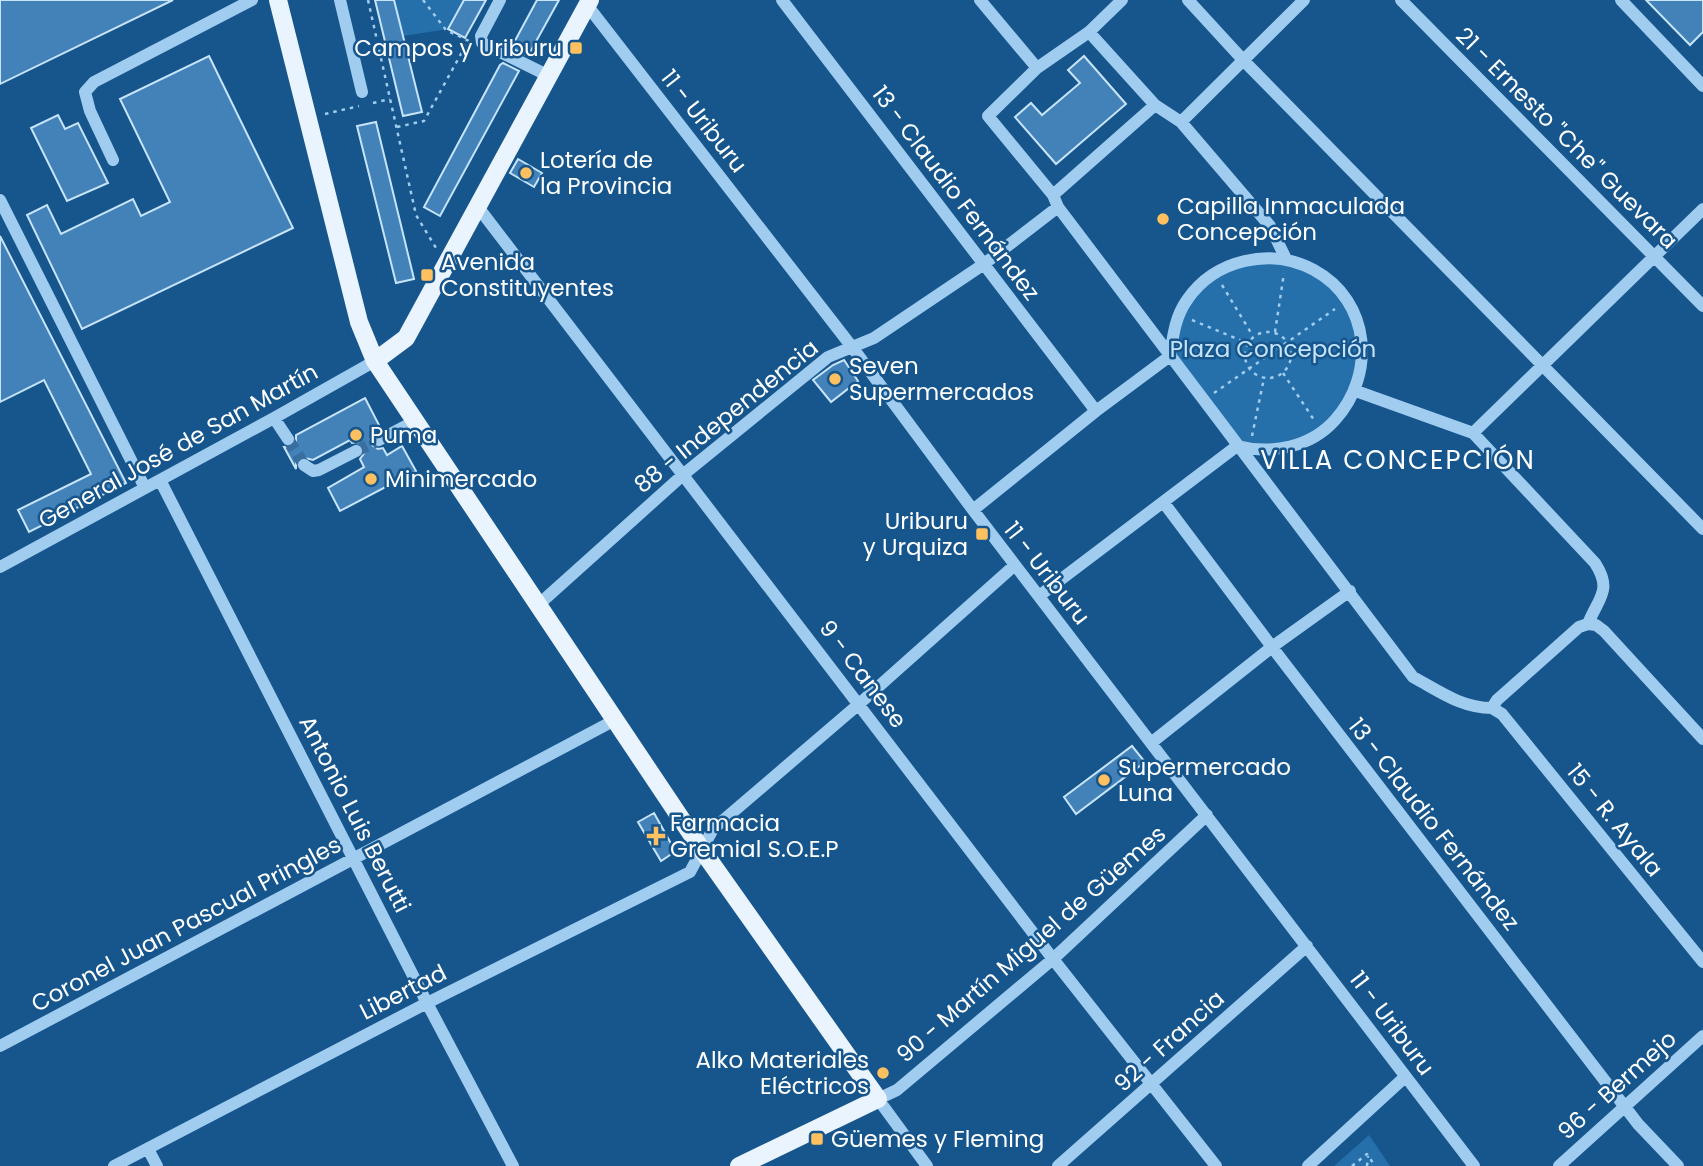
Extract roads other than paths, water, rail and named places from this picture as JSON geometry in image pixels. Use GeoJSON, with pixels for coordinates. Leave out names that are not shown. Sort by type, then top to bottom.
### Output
{"type":"FeatureCollection","features":[{"type":"Feature","properties":{"kind":"main road"},"geometry":{"type":"LineString","coordinates":[[278,0],[359,322],[375,361],[702,850],[878,1099],[740,1166]]}},
{"type":"Feature","properties":{"kind":"main road"},"geometry":{"type":"LineString","coordinates":[[375,361],[406,338],[589,2]]}},
{"type":"Feature","properties":{"kind":"street"},"geometry":{"type":"LineString","coordinates":[[113,160],[90,111],[85,92],[94,82],[251,0]]}},
{"type":"Feature","properties":{"kind":"street"},"geometry":{"type":"LineString","coordinates":[[340,0],[362,92]]}},
{"type":"Feature","properties":{"kind":"street"},"geometry":{"type":"LineString","coordinates":[[500,0],[481,36],[482,43],[549,76]]}},
{"type":"Feature","properties":{"kind":"street","name":"13 - Claudio Fernández"},"geometry":{"type":"LineString","coordinates":[[782,0],[1096,411]]}},
{"type":"Feature","properties":{"kind":"street"},"geometry":{"type":"LineString","coordinates":[[980,0],[1037,68]]}},
{"type":"Feature","properties":{"kind":"street"},"geometry":{"type":"LineString","coordinates":[[1122,0],[1089,32],[1037,68],[988,116],[1055,201],[1203,400],[1243,447],[1413,677],[1459,703],[1476,708],[1492,708],[1497,700],[1579,627],[1596,625],[1703,739]]}},
{"type":"Feature","properties":{"kind":"street"},"geometry":{"type":"LineString","coordinates":[[1188,0],[1244,61],[1703,529]]}},
{"type":"Feature","properties":{"kind":"street"},"geometry":{"type":"LineString","coordinates":[[1181,122],[1304,0]]}},
{"type":"Feature","properties":{"kind":"street","name":"21 - Ernesto \"Che\" Guevara"},"geometry":{"type":"LineString","coordinates":[[1401,0],[1703,306]]}},
{"type":"Feature","properties":{"kind":"street"},"geometry":{"type":"LineString","coordinates":[[1620,0],[1703,86]]}},
{"type":"Feature","properties":{"kind":"street","name":"11 - Uriburu"},"geometry":{"type":"LineString","coordinates":[[589,2],[852,347],[972,510],[1474,1166]]}},
{"type":"Feature","properties":{"kind":"street"},"geometry":{"type":"LineString","coordinates":[[1089,32],[1155,105],[1181,122],[1270,226],[1286,259]]}},
{"type":"Feature","properties":{"kind":"street","name":"88 - Independencia"},"geometry":{"type":"LineString","coordinates":[[537,606],[684,474],[828,357],[874,338],[984,264],[1055,201],[1155,105]]}},
{"type":"Feature","properties":{"kind":"street"},"geometry":{"type":"LineString","coordinates":[[0,200],[145,488]]}},
{"type":"Feature","properties":{"kind":"street","name":"9 - Canese"},"geometry":{"type":"LineString","coordinates":[[478,207],[1053,959],[1216,1166]]}},
{"type":"Feature","properties":{"kind":"street"},"geometry":{"type":"LineString","coordinates":[[1473,433],[1703,209]]}},
{"type":"Feature","properties":{"kind":"street"},"geometry":{"type":"LineString","coordinates":[[972,510],[1170,356],[1174,326],[1186,300],[1205,279],[1230,265],[1257,258],[1286,259],[1315,271],[1339,290],[1356,317],[1363,347],[1360,378],[1348,406],[1322,432],[1299,444],[1269,450],[1243,447],[1039,596]]}},
{"type":"Feature","properties":{"kind":"street","name":"General José de San Martín"},"geometry":{"type":"LineString","coordinates":[[0,567],[375,361]]}},
{"type":"Feature","properties":{"kind":"street"},"geometry":{"type":"LineString","coordinates":[[1356,391],[1473,433],[1599,569],[1603,576],[1605,592],[1588,624]]}},
{"type":"Feature","properties":{"kind":"street"},"geometry":{"type":"LineString","coordinates":[[274,418],[288,439]]}},
{"type":"Feature","properties":{"kind":"street"},"geometry":{"type":"LineString","coordinates":[[379,440],[415,421]]}},
{"type":"Feature","properties":{"kind":"street"},"geometry":{"type":"LineString","coordinates":[[304,465],[313,471],[319,470],[356,451]]}},
{"type":"Feature","properties":{"kind":"street","name":"Antonio Luis Berutti"},"geometry":{"type":"LineString","coordinates":[[160,480],[513,1166]]}},
{"type":"Feature","properties":{"kind":"street","name":"13 - Claudio Fernández"},"geometry":{"type":"LineString","coordinates":[[1164,503],[1624,1106],[1678,1166]]}},
{"type":"Feature","properties":{"kind":"street","name":"Libertad"},"geometry":{"type":"LineString","coordinates":[[114,1166],[427,1003],[690,872],[713,829],[1015,565]]}},
{"type":"Feature","properties":{"kind":"street"},"geometry":{"type":"LineString","coordinates":[[1151,743],[1272,647],[1350,591]]}},
{"type":"Feature","properties":{"kind":"street","name":"15 - R. Ayala"},"geometry":{"type":"LineString","coordinates":[[1492,708],[1502,714],[1703,962]]}},
{"type":"Feature","properties":{"kind":"street","name":"Coronel Juan Pascual Pringles"},"geometry":{"type":"LineString","coordinates":[[0,1046],[615,720]]}},
{"type":"Feature","properties":{"kind":"street","name":"90 - Martín Miguel de Güemes"},"geometry":{"type":"LineString","coordinates":[[878,1099],[897,1090],[1053,959],[1207,816]]}},
{"type":"Feature","properties":{"kind":"street","name":"92 - Francia"},"geometry":{"type":"LineString","coordinates":[[1058,1166],[1153,1085],[1307,946]]}},
{"type":"Feature","properties":{"kind":"street","name":"96 - Bermejo"},"geometry":{"type":"LineString","coordinates":[[1559,1166],[1703,1036]]}},
{"type":"Feature","properties":{"kind":"street"},"geometry":{"type":"LineString","coordinates":[[1308,1166],[1405,1077]]}},
{"type":"Feature","properties":{"kind":"street"},"geometry":{"type":"LineString","coordinates":[[878,1099],[927,1166]]}},
{"type":"Feature","properties":{"kind":"street"},"geometry":{"type":"LineString","coordinates":[[148,1149],[157,1166]]}},
{"type":"Feature","properties":{"kind":"tunnel"},"geometry":{"type":"LineString","coordinates":[[288,439],[304,465]]}},
{"type":"Feature","properties":{"kind":"tunnel"},"geometry":{"type":"LineString","coordinates":[[356,451],[379,440]]}},
{"type":"Feature","properties":{"kind":"place","name":"Campos y Uriburu"},"geometry":{"type":"Point","coordinates":[576,48]}},
{"type":"Feature","properties":{"kind":"place","name":"Lotería de la Provincia"},"geometry":{"type":"Point","coordinates":[526,173]}},
{"type":"Feature","properties":{"kind":"place","name":"Capilla Inmaculada Concepción"},"geometry":{"type":"Point","coordinates":[1163,219]}},
{"type":"Feature","properties":{"kind":"place","name":"Avenida Constituyentes"},"geometry":{"type":"Point","coordinates":[427,275]}},
{"type":"Feature","properties":{"kind":"place","name":"Seven Supermercados"},"geometry":{"type":"Point","coordinates":[835,379]}},
{"type":"Feature","properties":{"kind":"place","name":"Puma"},"geometry":{"type":"Point","coordinates":[356,435]}},
{"type":"Feature","properties":{"kind":"place","name":"Minimercado"},"geometry":{"type":"Point","coordinates":[371,479]}},
{"type":"Feature","properties":{"kind":"place","name":"Uriburu y Urquiza"},"geometry":{"type":"Point","coordinates":[982,534]}},
{"type":"Feature","properties":{"kind":"place","name":"Supermercado Luna"},"geometry":{"type":"Point","coordinates":[1104,780]}},
{"type":"Feature","properties":{"kind":"place","name":"Farmacia Gremial S.O.E.P"},"geometry":{"type":"Point","coordinates":[656,836]}},
{"type":"Feature","properties":{"kind":"place","name":"Alko Materiales Eléctricos"},"geometry":{"type":"Point","coordinates":[883,1073]}},
{"type":"Feature","properties":{"kind":"place","name":"Güemes y Fleming"},"geometry":{"type":"Point","coordinates":[817,1139]}},
{"type":"Feature","properties":{"kind":"district","name":"VILLA CONCEPCIÓN"},"geometry":{"type":"Point","coordinates":[1398,460]}},
{"type":"Feature","properties":{"kind":"park label","name":"Plaza Concepción"},"geometry":{"type":"Point","coordinates":[1273,349]}}]}
